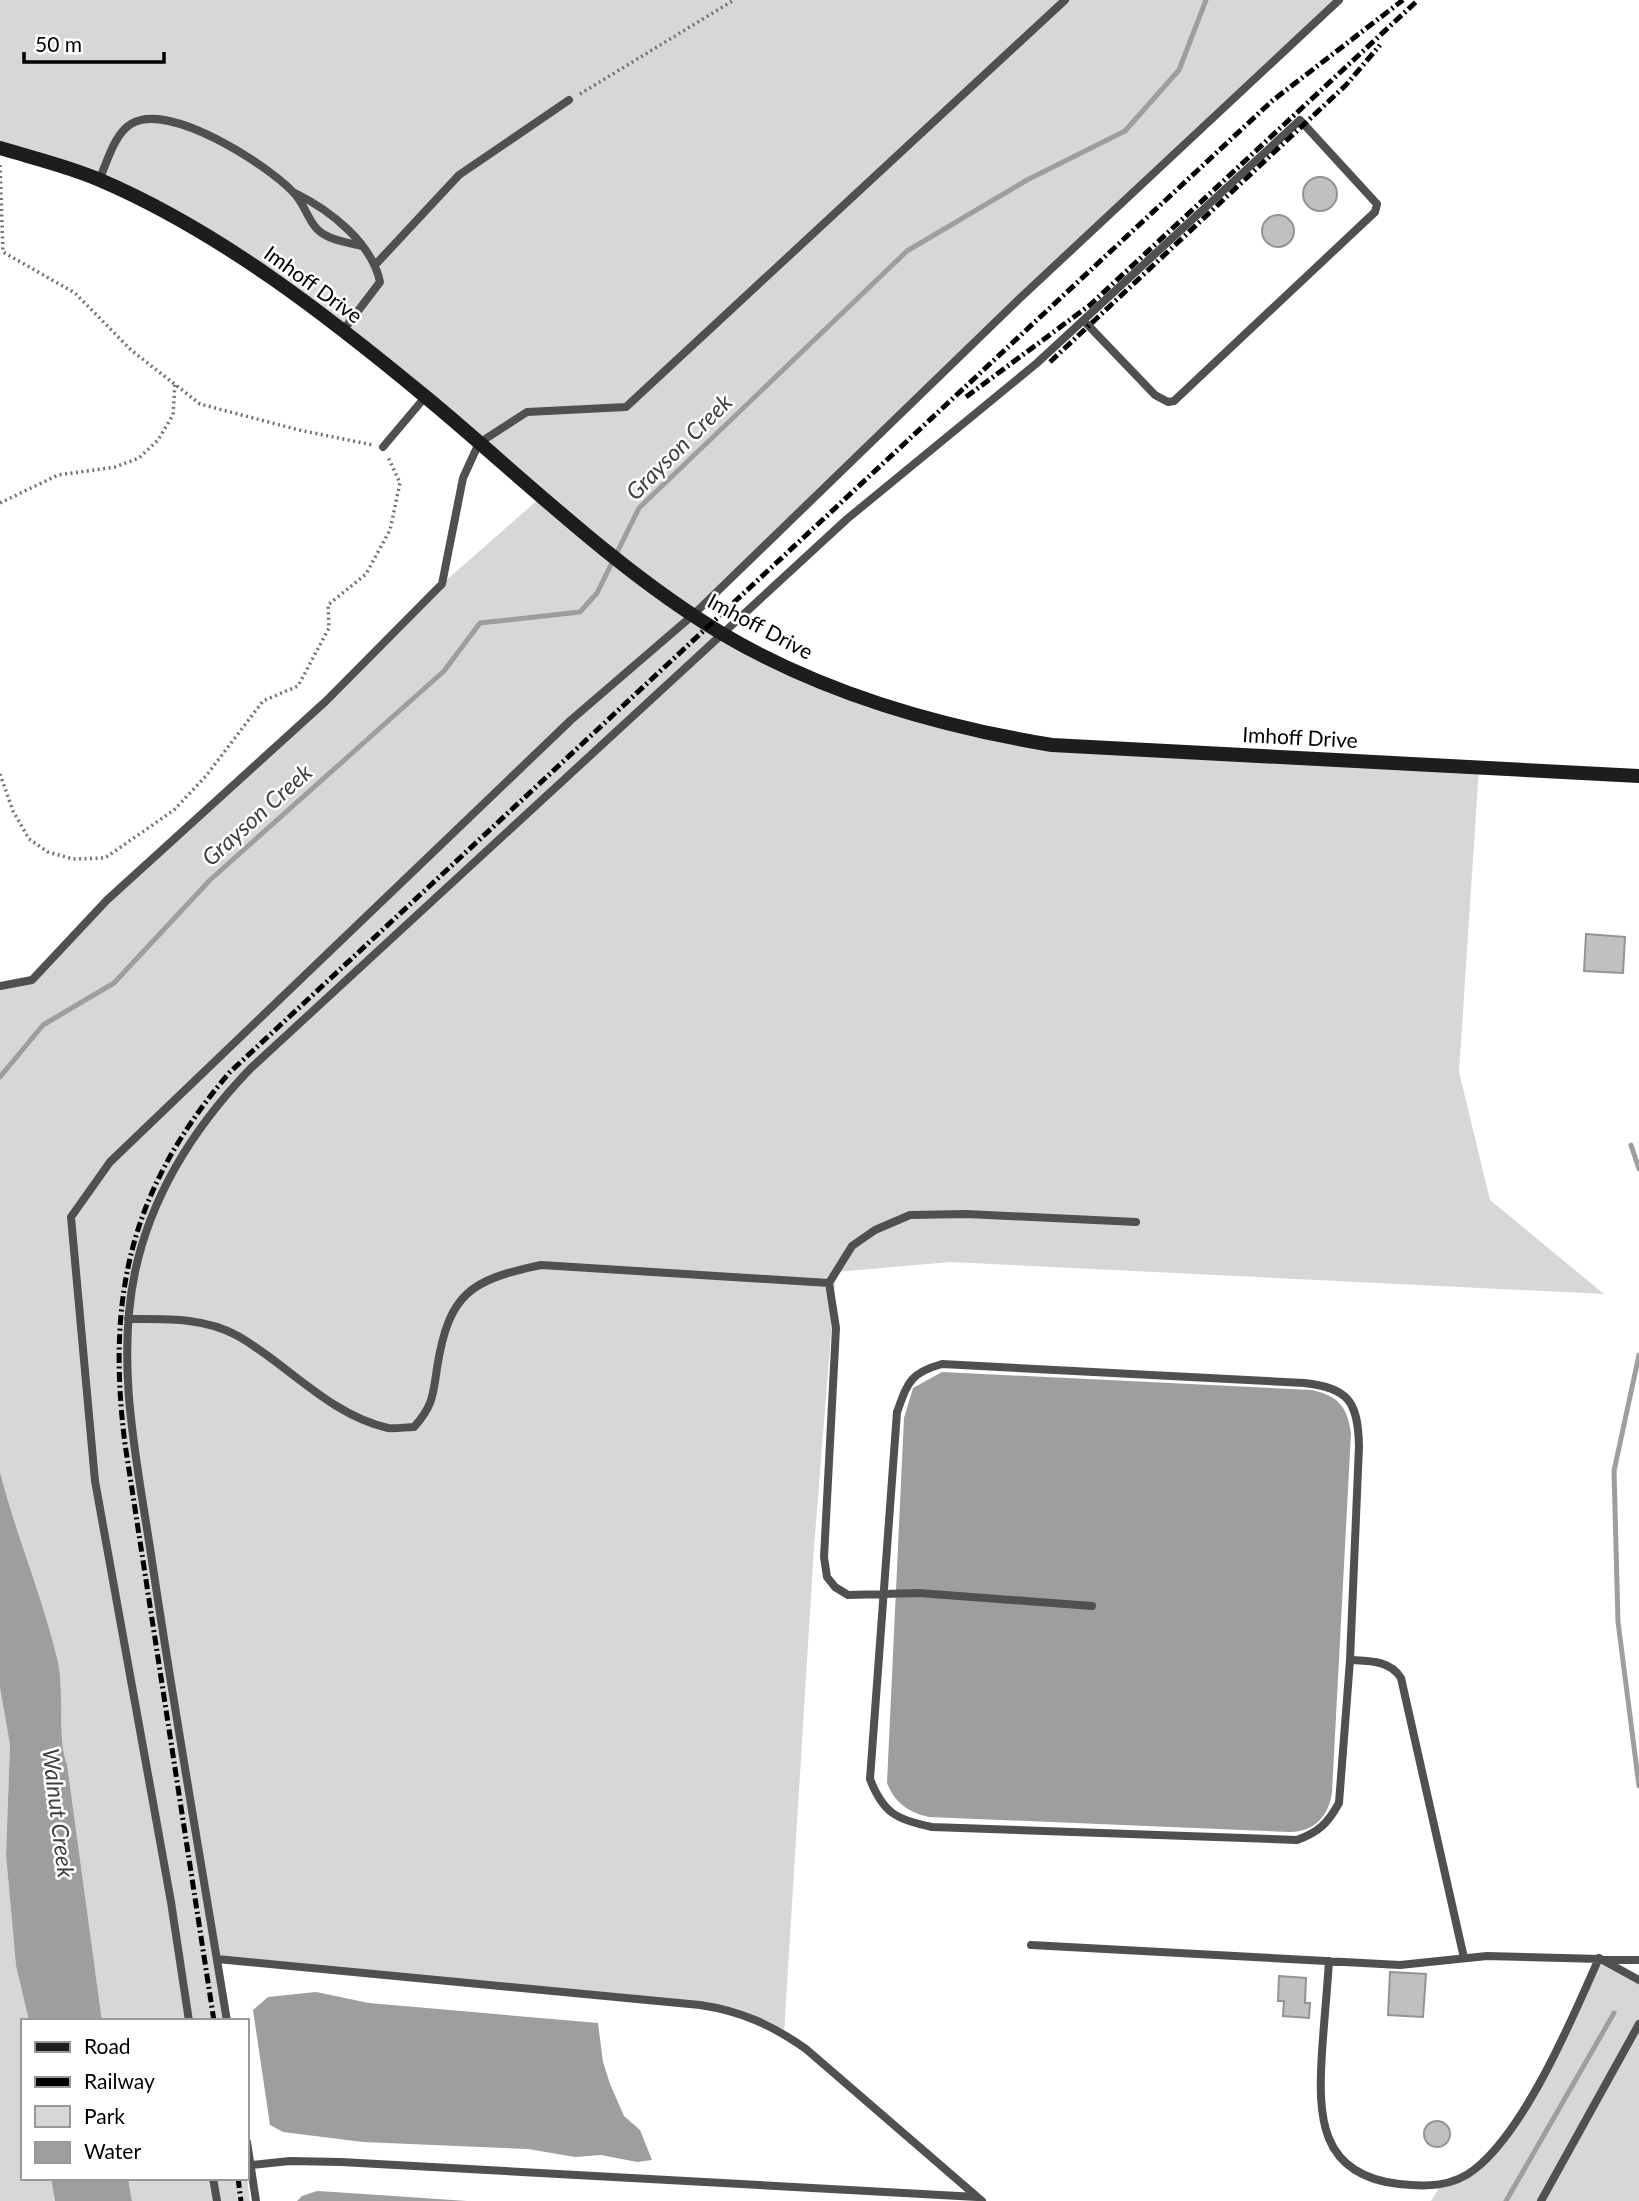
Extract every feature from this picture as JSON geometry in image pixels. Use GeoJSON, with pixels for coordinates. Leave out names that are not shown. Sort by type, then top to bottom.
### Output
{"type":"FeatureCollection","features":[{"type":"Feature","properties":{"kind":"street","name":"Imhoff Drive"},"geometry":{"type":"LineString","coordinates":[[0,148],[99,180],[196,230],[288,290],[426,396],[541,496],[687,612],[723,634],[796,671],[914,716],[982,733],[1052,745],[1639,776]]}},
{"type":"Feature","properties":{"kind":"lane"},"geometry":{"type":"LineString","coordinates":[[0,986],[32,980],[107,900],[326,701],[442,584],[463,478],[479,443],[527,412],[626,407],[1065,0]]}},
{"type":"Feature","properties":{"kind":"lane"},"geometry":{"type":"LineString","coordinates":[[189,2019],[171,1902],[95,1481],[71,1217],[110,1162],[571,720],[1339,0]]}},
{"type":"Feature","properties":{"kind":"lane"},"geometry":{"type":"LineString","coordinates":[[376,264],[459,175],[569,100]]}},
{"type":"Feature","properties":{"kind":"lane"},"geometry":{"type":"LineString","coordinates":[[99,180],[116,141],[130,124],[147,118],[168,121],[212,137],[253,162],[295,193],[322,206],[376,264],[380,282],[342,332]]}},
{"type":"Feature","properties":{"kind":"lane"},"geometry":{"type":"LineString","coordinates":[[227,2019],[173,1705],[127,1379],[128,1319],[135,1271],[166,1183],[217,1103],[325,999],[901,471],[1006,389],[1084,321],[1300,120],[1377,204],[1375,212],[1174,401],[1168,402],[1155,395],[1084,321]]}},
{"type":"Feature","properties":{"kind":"lane"},"geometry":{"type":"LineString","coordinates":[[295,193],[310,220],[324,235],[361,246]]}},
{"type":"Feature","properties":{"kind":"lane"},"geometry":{"type":"LineString","coordinates":[[383,447],[426,396]]}},
{"type":"Feature","properties":{"kind":"lane"},"geometry":{"type":"LineString","coordinates":[[1092,1606],[885,1593],[848,1595],[835,1587],[827,1577],[824,1557],[836,1328],[830,1283],[852,1246],[875,1230],[910,1215],[967,1214],[1136,1222]]}},
{"type":"Feature","properties":{"kind":"lane"},"geometry":{"type":"LineString","coordinates":[[128,1319],[169,1319],[202,1323],[237,1335],[285,1371],[347,1410],[389,1428],[414,1427],[430,1408],[448,1322],[467,1290],[501,1274],[541,1265],[830,1283]]}},
{"type":"Feature","properties":{"kind":"lane"},"geometry":{"type":"LineString","coordinates":[[942,1364],[1326,1385],[1341,1392],[1351,1402],[1359,1422],[1350,1660],[1339,1803],[1328,1822],[1316,1833],[1297,1840],[932,1826],[895,1816],[879,1802],[870,1779],[897,1412],[908,1383],[920,1370],[942,1364]]}},
{"type":"Feature","properties":{"kind":"lane"},"geometry":{"type":"LineString","coordinates":[[1350,1660],[1381,1663],[1397,1671],[1401,1678],[1464,1958]]}},
{"type":"Feature","properties":{"kind":"lane"},"geometry":{"type":"LineString","coordinates":[[1031,1945],[1411,1964],[1464,1958],[1639,1960]]}},
{"type":"Feature","properties":{"kind":"lane"},"geometry":{"type":"LineString","coordinates":[[1329,1961],[1319,2097],[1324,2130],[1341,2158],[1355,2169],[1390,2183],[1441,2185],[1461,2178],[1476,2168],[1495,2149],[1549,2066],[1599,1958]]}},
{"type":"Feature","properties":{"kind":"lane"},"geometry":{"type":"LineString","coordinates":[[1599,1958],[1639,1980]]}},
{"type":"Feature","properties":{"kind":"lane"},"geometry":{"type":"LineString","coordinates":[[217,1959],[700,2005],[746,2015],[784,2034],[806,2049],[980,2199]]}},
{"type":"Feature","properties":{"kind":"lane"},"geometry":{"type":"LineString","coordinates":[[1541,2201],[1639,2024]]}},
{"type":"Feature","properties":{"kind":"lane"},"geometry":{"type":"LineString","coordinates":[[248,2150],[256,2201]]}},
{"type":"Feature","properties":{"kind":"lane"},"geometry":{"type":"LineString","coordinates":[[250,2165],[290,2161],[341,2162],[980,2199]]}},
{"type":"Feature","properties":{"kind":"lane"},"geometry":{"type":"LineString","coordinates":[[213,2180],[217,2201]]}},
{"type":"Feature","properties":{"kind":"lane"},"geometry":{"type":"LineString","coordinates":[[854,2201],[855,2190]]}},
{"type":"Feature","properties":{"kind":"path"},"geometry":{"type":"LineString","coordinates":[[569,100],[734,0]]}},
{"type":"Feature","properties":{"kind":"path"},"geometry":{"type":"LineString","coordinates":[[0,165],[1,253],[75,293],[131,350],[200,404],[299,430],[383,447],[400,483],[390,530],[366,574],[328,605],[329,628],[298,686],[263,701],[206,776],[174,810],[105,858],[73,859],[48,852],[29,839],[13,811],[0,774]]}},
{"type":"Feature","properties":{"kind":"path"},"geometry":{"type":"LineString","coordinates":[[0,503],[58,475],[114,467],[139,458],[158,440],[173,415],[175,384]]}},
{"type":"Feature","properties":{"kind":"green space"},"geometry":{"type":"Polygon","coordinates":[[[0,0],[1339,0],[693,615],[796,671],[982,733],[1479,768],[1459,1072],[1490,1200],[1604,1294],[950,1262],[836,1272],[814,1547],[784,2034],[725,2009],[217,1959],[225,2019],[102,2019],[62,1743],[61,1684],[57,1658],[0,1472],[0,986],[32,980],[107,900],[326,701],[442,584],[541,497],[288,290],[99,180],[0,148],[0,0]]]}},
{"type":"Feature","properties":{"kind":"green space"},"geometry":{"type":"Polygon","coordinates":[[[0,1688],[10,1745],[6,1855],[16,1966],[29,2019],[21,2019],[21,2180],[51,2180],[55,2201],[0,2201],[0,1688]]]}},
{"type":"Feature","properties":{"kind":"green space"},"geometry":{"type":"Polygon","coordinates":[[[1599,1958],[1639,1980],[1639,2201],[1431,2201],[1441,2185],[1461,2178],[1495,2149],[1549,2065],[1599,1958]]]}},
{"type":"Feature","properties":{"kind":"green space"},"geometry":{"type":"Polygon","coordinates":[[[128,2180],[247,2180],[250,2201],[132,2201],[128,2180]]]}},
{"type":"Feature","properties":{"kind":"water"},"geometry":{"type":"Polygon","coordinates":[[[942,1372],[1312,1390],[1329,1395],[1340,1404],[1347,1416],[1351,1433],[1332,1792],[1328,1808],[1313,1826],[1290,1832],[929,1817],[898,1801],[887,1783],[904,1418],[913,1388],[942,1372]]]}},
{"type":"Feature","properties":{"kind":"water","name":"Walnut Creek"},"geometry":{"type":"Polygon","coordinates":[[[0,1472],[57,1658],[61,1684],[62,1742],[102,2019],[29,2019],[16,1966],[6,1855],[10,1745],[0,1688],[0,1472]]]}},
{"type":"Feature","properties":{"kind":"water"},"geometry":{"type":"Polygon","coordinates":[[[316,1992],[369,2003],[598,2023],[603,2062],[610,2084],[624,2116],[640,2130],[652,2160],[637,2162],[601,2155],[575,2157],[528,2149],[363,2142],[283,2132],[270,2125],[253,2010],[268,1997],[316,1992]]]}},
{"type":"Feature","properties":{"kind":"water"},"geometry":{"type":"Polygon","coordinates":[[[51,2180],[128,2180],[132,2201],[55,2201],[51,2180]]]}},
{"type":"Feature","properties":{"kind":"water"},"geometry":{"type":"Polygon","coordinates":[[[317,2191],[467,2201],[297,2201],[302,2196],[317,2191]]]}},
{"type":"Feature","properties":{"kind":"building"},"geometry":{"type":"Polygon","coordinates":[[[1320,177],[1332,182],[1337,194],[1332,206],[1320,211],[1308,206],[1303,194],[1308,182],[1320,177]]]}},
{"type":"Feature","properties":{"kind":"building"},"geometry":{"type":"Polygon","coordinates":[[[1278,215],[1290,219],[1294,231],[1290,243],[1278,247],[1266,243],[1262,231],[1266,219],[1278,215]]]}},
{"type":"Feature","properties":{"kind":"building"},"geometry":{"type":"Polygon","coordinates":[[[1586,934],[1625,937],[1623,973],[1584,971],[1586,934]]]}},
{"type":"Feature","properties":{"kind":"building"},"geometry":{"type":"Polygon","coordinates":[[[1390,1972],[1426,1974],[1423,2017],[1388,2015],[1390,1972]]]}},
{"type":"Feature","properties":{"kind":"building"},"geometry":{"type":"Polygon","coordinates":[[[1279,1976],[1306,1978],[1305,2003],[1310,2003],[1309,2018],[1283,2016],[1284,2001],[1278,2001],[1279,1976]]]}},
{"type":"Feature","properties":{"kind":"building"},"geometry":{"type":"Polygon","coordinates":[[[1437,2121],[1446,2125],[1450,2134],[1446,2143],[1437,2147],[1428,2143],[1424,2134],[1428,2125],[1437,2121]]]}},
{"type":"Feature","properties":{"kind":"waterway","name":"Grayson Creek"},"geometry":{"type":"LineString","coordinates":[[0,1077],[43,1025],[114,983],[210,880],[444,671],[480,623],[580,612],[597,593],[639,508],[907,251],[1027,180],[1125,131],[1179,70],[1206,0]]}},
{"type":"Feature","properties":{"kind":"waterway"},"geometry":{"type":"LineString","coordinates":[[1631,1145],[1639,1169]]}},
{"type":"Feature","properties":{"kind":"waterway"},"geometry":{"type":"LineString","coordinates":[[1639,1355],[1614,1471],[1618,1622],[1639,1786]]}},
{"type":"Feature","properties":{"kind":"waterway"},"geometry":{"type":"LineString","coordinates":[[1506,2201],[1614,2013]]}},
{"type":"Feature","properties":{"kind":"railway"},"geometry":{"type":"LineString","coordinates":[[214,2019],[125,1444],[120,1390],[119,1339],[124,1291],[133,1246],[148,1201],[169,1158],[196,1115],[230,1072],[1272,101],[1403,0]]}},
{"type":"Feature","properties":{"kind":"railway"},"geometry":{"type":"LineString","coordinates":[[966,397],[1090,305],[1418,0]]}},
{"type":"Feature","properties":{"kind":"railway"},"geometry":{"type":"LineString","coordinates":[[1050,362],[1346,85],[1380,45]]}},
{"type":"Feature","properties":{"kind":"railway"},"geometry":{"type":"LineString","coordinates":[[238,2180],[241,2201]]}}]}
